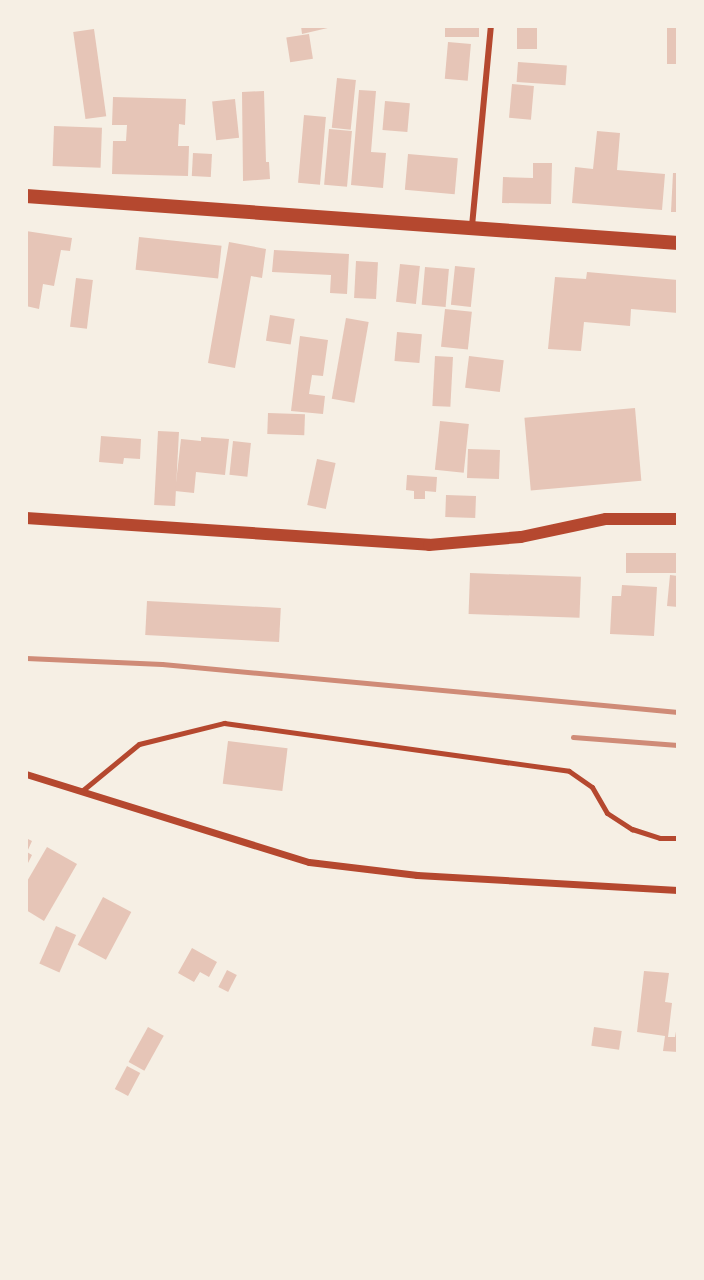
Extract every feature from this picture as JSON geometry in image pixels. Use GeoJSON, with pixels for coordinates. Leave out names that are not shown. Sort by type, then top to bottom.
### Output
{"type":"FeatureCollection","features":[{"type":"Feature","properties":{"kind":"main road"},"geometry":{"type":"LineString","coordinates":[[26,196],[678,243]]}},
{"type":"Feature","properties":{"kind":"street"},"geometry":{"type":"LineString","coordinates":[[472,228],[491,26]]}},
{"type":"Feature","properties":{"kind":"street"},"geometry":{"type":"LineString","coordinates":[[26,518],[429,545],[521,537],[606,519],[678,519]]}},
{"type":"Feature","properties":{"kind":"street"},"geometry":{"type":"LineString","coordinates":[[26,774],[309,862],[417,874],[678,891]]}},
{"type":"Feature","properties":{"kind":"lane"},"geometry":{"type":"LineString","coordinates":[[83,790],[139,744],[224,723],[569,771],[592,787],[607,813],[632,830],[660,838],[678,838]]}},
{"type":"Feature","properties":{"kind":"building"},"geometry":{"type":"Polygon","coordinates":[[[301,26],[332,26],[332,27],[302,34],[301,26]]]}},
{"type":"Feature","properties":{"kind":"building"},"geometry":{"type":"Polygon","coordinates":[[[445,26],[479,26],[479,37],[445,37],[445,26]]]}},
{"type":"Feature","properties":{"kind":"building"},"geometry":{"type":"Polygon","coordinates":[[[517,26],[537,26],[537,49],[517,49],[517,26]]]}},
{"type":"Feature","properties":{"kind":"building"},"geometry":{"type":"Polygon","coordinates":[[[667,26],[678,26],[678,64],[667,64],[667,26]]]}},
{"type":"Feature","properties":{"kind":"building"},"geometry":{"type":"Polygon","coordinates":[[[94,29],[106,116],[85,119],[73,32],[94,29]]]}},
{"type":"Feature","properties":{"kind":"building"},"geometry":{"type":"Polygon","coordinates":[[[309,34],[313,59],[290,62],[286,38],[309,34]]]}},
{"type":"Feature","properties":{"kind":"building"},"geometry":{"type":"Polygon","coordinates":[[[448,42],[471,44],[468,81],[445,79],[448,42]]]}},
{"type":"Feature","properties":{"kind":"building"},"geometry":{"type":"Polygon","coordinates":[[[518,62],[567,65],[565,85],[517,82],[518,62]]]}},
{"type":"Feature","properties":{"kind":"building"},"geometry":{"type":"Polygon","coordinates":[[[337,78],[356,80],[351,130],[332,128],[337,78]]]}},
{"type":"Feature","properties":{"kind":"building"},"geometry":{"type":"Polygon","coordinates":[[[512,84],[534,86],[531,120],[509,118],[512,84]]]}},
{"type":"Feature","properties":{"kind":"building"},"geometry":{"type":"Polygon","coordinates":[[[359,90],[376,91],[371,152],[386,153],[383,188],[351,185],[359,90]]]}},
{"type":"Feature","properties":{"kind":"building"},"geometry":{"type":"Polygon","coordinates":[[[264,91],[266,162],[269,162],[270,179],[243,181],[242,92],[264,91]]]}},
{"type":"Feature","properties":{"kind":"building"},"geometry":{"type":"Polygon","coordinates":[[[113,97],[186,99],[185,125],[179,124],[178,146],[189,146],[188,176],[112,174],[113,141],[126,141],[127,125],[112,125],[113,97]]]}},
{"type":"Feature","properties":{"kind":"building"},"geometry":{"type":"Polygon","coordinates":[[[235,99],[239,138],[216,140],[212,101],[235,99]]]}},
{"type":"Feature","properties":{"kind":"building"},"geometry":{"type":"Polygon","coordinates":[[[385,101],[410,103],[407,132],[382,130],[385,101]]]}},
{"type":"Feature","properties":{"kind":"building"},"geometry":{"type":"Polygon","coordinates":[[[304,115],[326,117],[320,185],[298,183],[304,115]]]}},
{"type":"Feature","properties":{"kind":"building"},"geometry":{"type":"Polygon","coordinates":[[[54,126],[102,128],[101,168],[53,166],[54,126]]]}},
{"type":"Feature","properties":{"kind":"building"},"geometry":{"type":"Polygon","coordinates":[[[329,129],[352,131],[347,187],[324,185],[329,129]]]}},
{"type":"Feature","properties":{"kind":"building"},"geometry":{"type":"Polygon","coordinates":[[[597,131],[620,133],[617,170],[665,174],[662,210],[572,203],[575,167],[593,169],[597,131]]]}},
{"type":"Feature","properties":{"kind":"building"},"geometry":{"type":"Polygon","coordinates":[[[193,153],[212,154],[211,177],[192,176],[193,153]]]}},
{"type":"Feature","properties":{"kind":"building"},"geometry":{"type":"Polygon","coordinates":[[[408,154],[458,158],[455,194],[405,190],[408,154]]]}},
{"type":"Feature","properties":{"kind":"building"},"geometry":{"type":"Polygon","coordinates":[[[533,163],[552,163],[551,204],[502,203],[503,177],[533,178],[533,163]]]}},
{"type":"Feature","properties":{"kind":"building"},"geometry":{"type":"Polygon","coordinates":[[[673,173],[678,173],[678,212],[671,212],[673,173]]]}},
{"type":"Feature","properties":{"kind":"building"},"geometry":{"type":"Polygon","coordinates":[[[26,231],[72,238],[70,251],[61,250],[54,286],[43,284],[39,309],[26,306],[26,231]]]}},
{"type":"Feature","properties":{"kind":"building"},"geometry":{"type":"Polygon","coordinates":[[[139,237],[222,246],[218,278],[136,270],[139,237]]]}},
{"type":"Feature","properties":{"kind":"building"},"geometry":{"type":"Polygon","coordinates":[[[229,242],[266,249],[262,278],[251,276],[235,368],[208,363],[229,242]]]}},
{"type":"Feature","properties":{"kind":"building"},"geometry":{"type":"Polygon","coordinates":[[[274,250],[349,254],[347,294],[330,293],[331,275],[272,272],[274,250]]]}},
{"type":"Feature","properties":{"kind":"building"},"geometry":{"type":"Polygon","coordinates":[[[356,261],[378,262],[376,299],[354,298],[356,261]]]}},
{"type":"Feature","properties":{"kind":"building"},"geometry":{"type":"Polygon","coordinates":[[[400,264],[420,266],[416,304],[396,302],[400,264]]]}},
{"type":"Feature","properties":{"kind":"building"},"geometry":{"type":"Polygon","coordinates":[[[455,266],[475,268],[471,307],[451,305],[455,266]]]}},
{"type":"Feature","properties":{"kind":"building"},"geometry":{"type":"Polygon","coordinates":[[[425,267],[449,269],[446,307],[422,305],[425,267]]]}},
{"type":"Feature","properties":{"kind":"building"},"geometry":{"type":"Polygon","coordinates":[[[587,272],[678,280],[678,313],[631,309],[630,326],[584,322],[581,351],[548,349],[555,277],[586,279],[587,272]]]}},
{"type":"Feature","properties":{"kind":"building"},"geometry":{"type":"Polygon","coordinates":[[[76,278],[93,280],[87,329],[70,327],[76,278]]]}},
{"type":"Feature","properties":{"kind":"building"},"geometry":{"type":"Polygon","coordinates":[[[445,309],[472,312],[468,350],[441,347],[445,309]]]}},
{"type":"Feature","properties":{"kind":"building"},"geometry":{"type":"Polygon","coordinates":[[[270,315],[295,319],[291,345],[266,341],[270,315]]]}},
{"type":"Feature","properties":{"kind":"building"},"geometry":{"type":"Polygon","coordinates":[[[346,318],[369,322],[354,403],[332,399],[346,318]]]}},
{"type":"Feature","properties":{"kind":"building"},"geometry":{"type":"Polygon","coordinates":[[[397,332],[422,334],[419,363],[394,361],[397,332]]]}},
{"type":"Feature","properties":{"kind":"building"},"geometry":{"type":"Polygon","coordinates":[[[300,336],[328,340],[323,376],[312,375],[309,394],[325,396],[323,414],[291,411],[300,336]]]}},
{"type":"Feature","properties":{"kind":"building"},"geometry":{"type":"Polygon","coordinates":[[[435,356],[453,357],[450,407],[432,406],[435,356]]]}},
{"type":"Feature","properties":{"kind":"building"},"geometry":{"type":"Polygon","coordinates":[[[469,356],[504,360],[500,392],[465,388],[469,356]]]}},
{"type":"Feature","properties":{"kind":"building"},"geometry":{"type":"Polygon","coordinates":[[[635,408],[641,481],[531,490],[524,418],[635,408]]]}},
{"type":"Feature","properties":{"kind":"building"},"geometry":{"type":"Polygon","coordinates":[[[268,413],[305,414],[304,435],[267,434],[268,413]]]}},
{"type":"Feature","properties":{"kind":"building"},"geometry":{"type":"Polygon","coordinates":[[[440,421],[469,424],[464,473],[435,470],[440,421]]]}},
{"type":"Feature","properties":{"kind":"building"},"geometry":{"type":"Polygon","coordinates":[[[158,431],[179,432],[175,506],[154,505],[158,431]]]}},
{"type":"Feature","properties":{"kind":"building"},"geometry":{"type":"Polygon","coordinates":[[[101,436],[141,439],[140,459],[124,458],[123,464],[99,462],[101,436]]]}},
{"type":"Feature","properties":{"kind":"building"},"geometry":{"type":"Polygon","coordinates":[[[201,437],[229,439],[225,475],[196,472],[194,493],[175,491],[181,439],[201,441],[201,437]]]}},
{"type":"Feature","properties":{"kind":"building"},"geometry":{"type":"Polygon","coordinates":[[[233,441],[251,443],[247,477],[229,475],[233,441]]]}},
{"type":"Feature","properties":{"kind":"building"},"geometry":{"type":"Polygon","coordinates":[[[468,449],[500,450],[499,479],[467,478],[468,449]]]}},
{"type":"Feature","properties":{"kind":"building"},"geometry":{"type":"Polygon","coordinates":[[[317,459],[336,463],[326,509],[307,505],[317,459]]]}},
{"type":"Feature","properties":{"kind":"building"},"geometry":{"type":"Polygon","coordinates":[[[407,475],[437,477],[436,492],[425,491],[425,499],[414,499],[414,491],[406,490],[407,475]]]}},
{"type":"Feature","properties":{"kind":"building"},"geometry":{"type":"Polygon","coordinates":[[[446,495],[476,496],[475,518],[445,517],[446,495]]]}},
{"type":"Feature","properties":{"kind":"building"},"geometry":{"type":"Polygon","coordinates":[[[626,553],[678,553],[678,573],[626,573],[626,553]]]}},
{"type":"Feature","properties":{"kind":"building"},"geometry":{"type":"Polygon","coordinates":[[[470,573],[581,577],[580,618],[469,614],[470,573]]]}},
{"type":"Feature","properties":{"kind":"building"},"geometry":{"type":"Polygon","coordinates":[[[670,575],[678,576],[678,607],[667,606],[670,575]]]}},
{"type":"Feature","properties":{"kind":"building"},"geometry":{"type":"Polygon","coordinates":[[[622,585],[657,587],[654,636],[610,634],[612,596],[621,596],[622,585]]]}},
{"type":"Feature","properties":{"kind":"building"},"geometry":{"type":"Polygon","coordinates":[[[147,601],[281,608],[279,642],[145,635],[147,601]]]}},
{"type":"Feature","properties":{"kind":"building"},"geometry":{"type":"Polygon","coordinates":[[[228,741],[288,748],[282,791],[223,784],[228,741]]]}},
{"type":"Feature","properties":{"kind":"building"},"geometry":{"type":"Polygon","coordinates":[[[26,838],[32,841],[27,852],[32,855],[26,867],[26,838]]]}},
{"type":"Feature","properties":{"kind":"building"},"geometry":{"type":"Polygon","coordinates":[[[47,847],[77,864],[44,921],[26,910],[26,883],[47,847]]]}},
{"type":"Feature","properties":{"kind":"building"},"geometry":{"type":"Polygon","coordinates":[[[103,897],[131,912],[106,960],[78,945],[103,897]]]}},
{"type":"Feature","properties":{"kind":"building"},"geometry":{"type":"Polygon","coordinates":[[[56,926],[76,935],[59,972],[39,963],[56,926]]]}},
{"type":"Feature","properties":{"kind":"building"},"geometry":{"type":"Polygon","coordinates":[[[192,948],[217,962],[209,977],[200,972],[194,982],[178,973],[192,948]]]}},
{"type":"Feature","properties":{"kind":"building"},"geometry":{"type":"Polygon","coordinates":[[[227,970],[237,975],[228,992],[218,987],[227,970]]]}},
{"type":"Feature","properties":{"kind":"building"},"geometry":{"type":"Polygon","coordinates":[[[644,971],[669,973],[665,1002],[672,1003],[668,1037],[675,1037],[678,1020],[678,1052],[663,1051],[665,1036],[637,1032],[644,971]]]}},
{"type":"Feature","properties":{"kind":"building"},"geometry":{"type":"Polygon","coordinates":[[[148,1027],[164,1036],[144,1071],[129,1062],[148,1027]]]}},
{"type":"Feature","properties":{"kind":"building"},"geometry":{"type":"Polygon","coordinates":[[[594,1027],[622,1031],[619,1050],[591,1046],[594,1027]]]}},
{"type":"Feature","properties":{"kind":"building"},"geometry":{"type":"Polygon","coordinates":[[[127,1066],[140,1073],[128,1096],[115,1089],[127,1066]]]}},
{"type":"Feature","properties":{"kind":"railway"},"geometry":{"type":"LineString","coordinates":[[26,658],[162,664],[678,712]]}},
{"type":"Feature","properties":{"kind":"railway"},"geometry":{"type":"LineString","coordinates":[[573,737],[678,745]]}}]}
